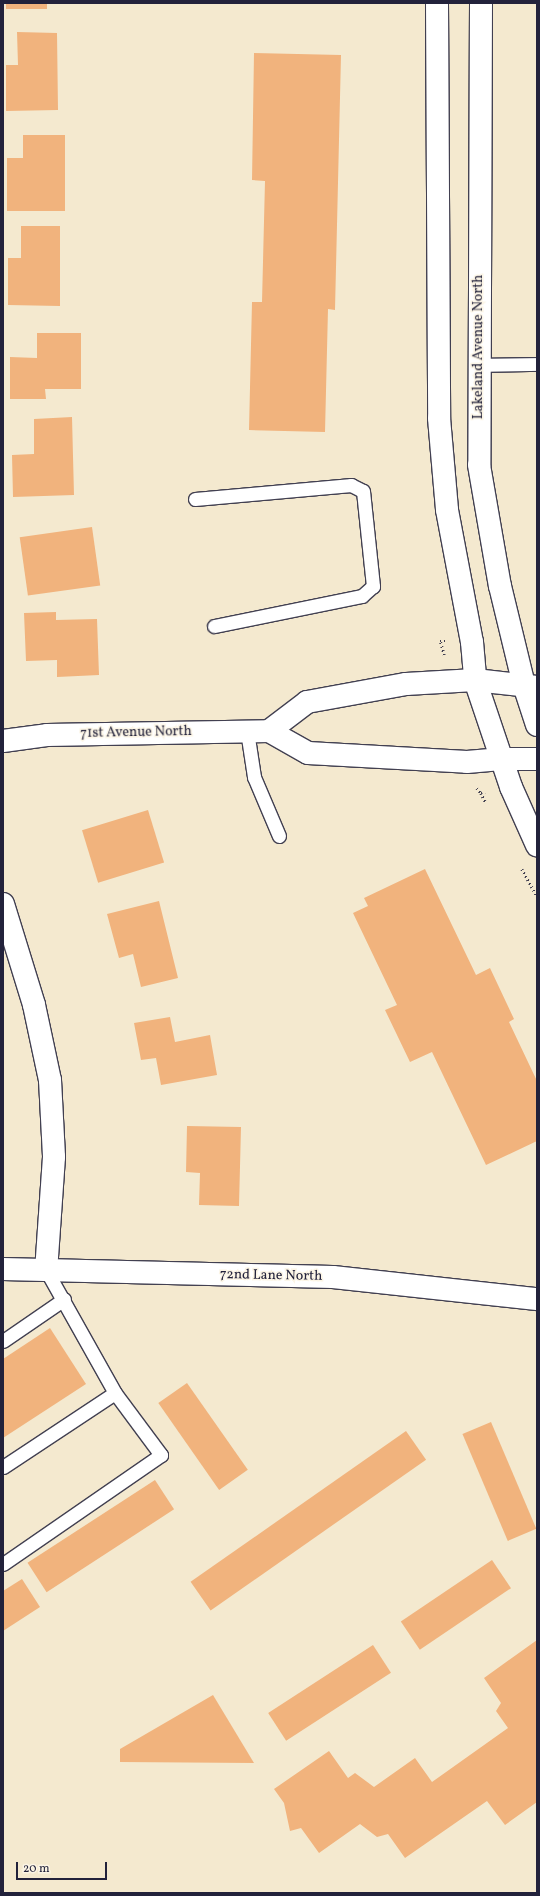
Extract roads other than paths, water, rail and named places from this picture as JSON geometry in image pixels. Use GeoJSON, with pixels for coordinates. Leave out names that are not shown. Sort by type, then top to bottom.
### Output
{"type":"FeatureCollection","features":[{"type":"Feature","properties":{"kind":"street"},"geometry":{"type":"LineString","coordinates":[[437,3],[439,418],[448,510],[472,642],[474,680],[511,787],[537,845]]}},
{"type":"Feature","properties":{"kind":"street","name":"Lakeland Avenue North"},"geometry":{"type":"LineString","coordinates":[[480,3],[479,465],[500,586],[531,686],[537,725]]}},
{"type":"Feature","properties":{"kind":"street"},"geometry":{"type":"LineString","coordinates":[[531,686],[474,680],[406,684],[307,702],[270,731],[308,753],[467,762],[502,759],[537,759]]}},
{"type":"Feature","properties":{"kind":"street","name":"71st Avenue North"},"geometry":{"type":"LineString","coordinates":[[3,741],[47,735],[270,731]]}},
{"type":"Feature","properties":{"kind":"street"},"geometry":{"type":"LineString","coordinates":[[3,904],[34,1005],[50,1080],[54,1157],[46,1270]]}},
{"type":"Feature","properties":{"kind":"street","name":"72nd Lane North"},"geometry":{"type":"LineString","coordinates":[[3,1269],[332,1277],[537,1299]]}},
{"type":"Feature","properties":{"kind":"lane"},"geometry":{"type":"LineString","coordinates":[[479,364],[537,364]]}},
{"type":"Feature","properties":{"kind":"lane"},"geometry":{"type":"LineString","coordinates":[[195,499],[351,486],[363,491],[373,586],[362,596],[214,626]]}},
{"type":"Feature","properties":{"kind":"lane"},"geometry":{"type":"LineString","coordinates":[[247,732],[254,777],[279,836]]}},
{"type":"Feature","properties":{"kind":"lane"},"geometry":{"type":"LineString","coordinates":[[3,1564],[161,1455],[115,1393],[64,1299],[46,1270]]}},
{"type":"Feature","properties":{"kind":"lane"},"geometry":{"type":"LineString","coordinates":[[3,1341],[64,1299]]}},
{"type":"Feature","properties":{"kind":"lane"},"geometry":{"type":"LineString","coordinates":[[3,1468],[115,1393]]}}]}
